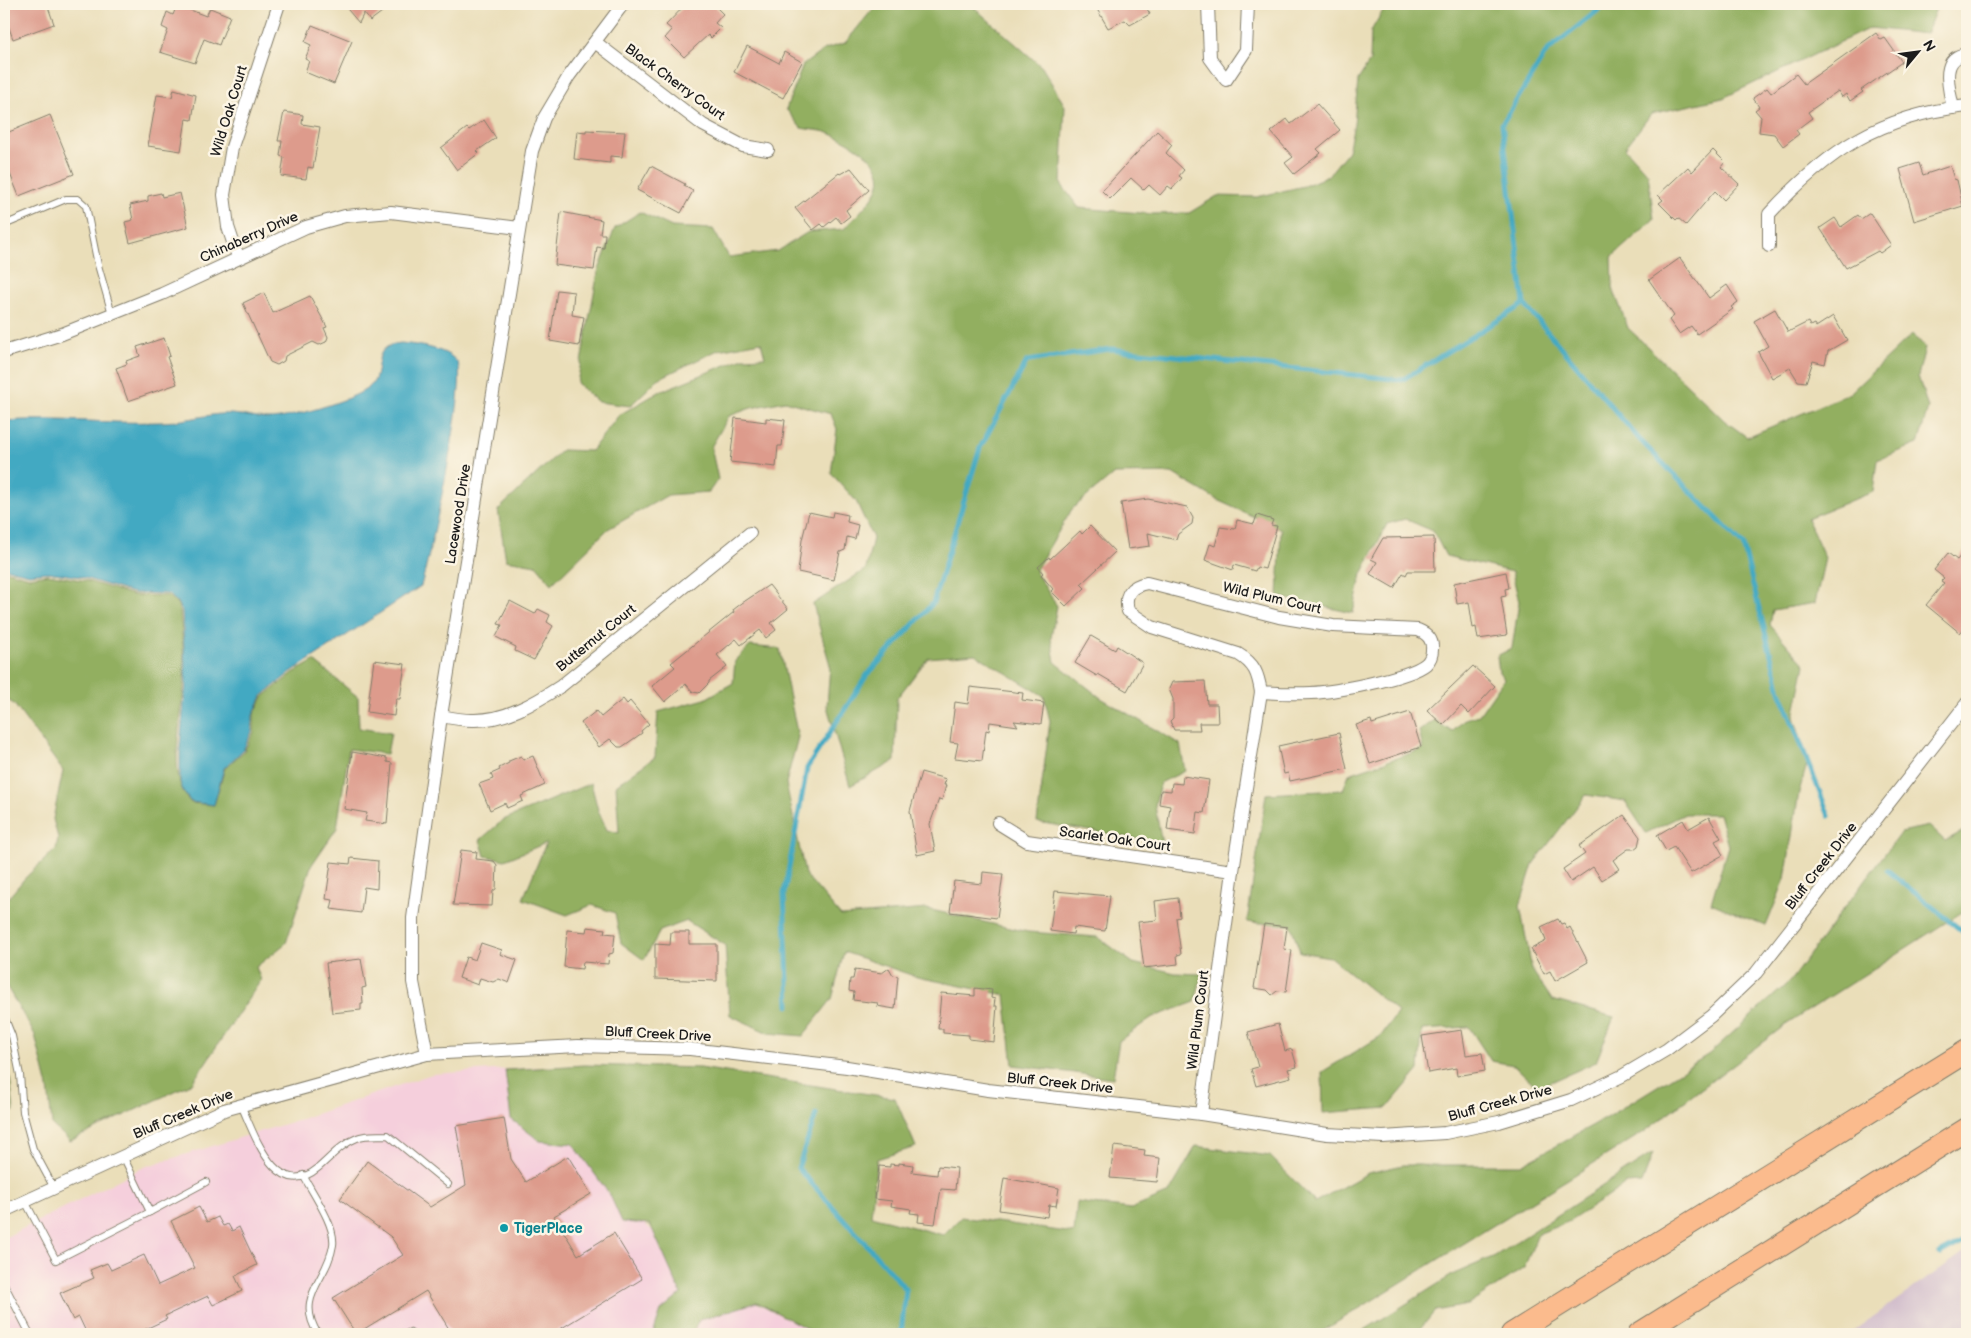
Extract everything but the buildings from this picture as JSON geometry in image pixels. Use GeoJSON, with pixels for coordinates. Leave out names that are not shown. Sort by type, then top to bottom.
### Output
{"type":"FeatureCollection","features":[{"type":"Feature","properties":{"kind":"highway"},"geometry":{"type":"LineString","coordinates":[[1512,1334],[1967,1051]]}},
{"type":"Feature","properties":{"kind":"highway"},"geometry":{"type":"LineString","coordinates":[[1639,1334],[1967,1129]]}},
{"type":"Feature","properties":{"kind":"street","name":"Wild Oak Court"},"geometry":{"type":"LineString","coordinates":[[238,257],[228,227],[224,195],[232,146],[279,4]]}},
{"type":"Feature","properties":{"kind":"street","name":"Lacewood Drive"},"geometry":{"type":"LineString","coordinates":[[427,1054],[413,982],[413,918],[441,716],[532,151],[544,118],[569,76],[623,4]]}},
{"type":"Feature","properties":{"kind":"street"},"geometry":{"type":"LineString","coordinates":[[1208,4],[1210,58],[1226,80],[1246,50],[1248,4]]}},
{"type":"Feature","properties":{"kind":"street","name":"Black Cherry Court"},"geometry":{"type":"LineString","coordinates":[[596,42],[703,125],[743,146],[768,150]]}},
{"type":"Feature","properties":{"kind":"street"},"geometry":{"type":"LineString","coordinates":[[1953,108],[1948,79],[1949,66],[1957,56],[1967,54]]}},
{"type":"Feature","properties":{"kind":"street"},"geometry":{"type":"LineString","coordinates":[[1768,246],[1769,214],[1800,181],[1832,154],[1861,136],[1893,123],[1924,113],[1967,106]]}},
{"type":"Feature","properties":{"kind":"street","name":"Chinaberry Drive"},"geometry":{"type":"LineString","coordinates":[[4,352],[62,334],[162,294],[306,227],[345,216],[391,212],[519,228]]}},
{"type":"Feature","properties":{"kind":"street","name":"Butternut Court"},"geometry":{"type":"LineString","coordinates":[[441,716],[473,721],[501,715],[531,705],[561,686],[750,533]]}},
{"type":"Feature","properties":{"kind":"street","name":"Wild Plum Court"},"geometry":{"type":"LineString","coordinates":[[1201,1114],[1233,871],[1261,692],[1258,672],[1248,659],[1238,654],[1152,627],[1128,611],[1125,600],[1129,592],[1137,585],[1159,585],[1279,618],[1333,626],[1418,630],[1426,633],[1431,642],[1430,659],[1425,665],[1411,671],[1342,690],[1309,694],[1261,692]]}},
{"type":"Feature","properties":{"kind":"street","name":"Bluff Creek Drive"},"geometry":{"type":"LineString","coordinates":[[4,1211],[224,1110],[427,1054],[578,1046],[690,1049],[847,1068],[988,1090],[1201,1114],[1327,1134],[1383,1137],[1445,1133],[1499,1122],[1570,1100],[1622,1076],[1666,1050],[1711,1016],[1756,973],[1967,703]]}},
{"type":"Feature","properties":{"kind":"street","name":"Scarlet Oak Court"},"geometry":{"type":"LineString","coordinates":[[998,823],[1027,841],[1233,871]]}},
{"type":"Feature","properties":{"kind":"lane"},"geometry":{"type":"LineString","coordinates":[[4,225],[66,199],[78,199],[86,206],[98,265],[112,314]]}},
{"type":"Feature","properties":{"kind":"lane"},"geometry":{"type":"LineString","coordinates":[[4,1016],[12,1036],[20,1075],[23,1112],[33,1149],[54,1188]]}},
{"type":"Feature","properties":{"kind":"lane"},"geometry":{"type":"LineString","coordinates":[[4,1038],[12,1036]]}},
{"type":"Feature","properties":{"kind":"lane"},"geometry":{"type":"LineString","coordinates":[[242,1105],[265,1158],[282,1174],[296,1178],[316,1170],[339,1148],[358,1137],[388,1135],[448,1184]]}},
{"type":"Feature","properties":{"kind":"lane"},"geometry":{"type":"LineString","coordinates":[[122,1156],[150,1212]]}},
{"type":"Feature","properties":{"kind":"lane"},"geometry":{"type":"LineString","coordinates":[[303,1175],[330,1228],[333,1239],[329,1257],[311,1298],[308,1310],[318,1334]]}},
{"type":"Feature","properties":{"kind":"lane"},"geometry":{"type":"LineString","coordinates":[[25,1201],[56,1260],[206,1182]]}},
{"type":"Feature","properties":{"kind":"lane"},"geometry":{"type":"LineString","coordinates":[[4,1284],[30,1334]]}},
{"type":"Feature","properties":{"kind":"shaded area"},"geometry":{"type":"Polygon","coordinates":[[[539,1067],[648,1227],[757,1303],[816,1334],[4,1334],[4,1238],[144,1167],[298,1120],[432,1074],[539,1067]]]}},
{"type":"Feature","properties":{"kind":"shaded area"},"geometry":{"type":"Polygon","coordinates":[[[1967,1250],[1967,1334],[1849,1334],[1967,1250]]]}},
{"type":"Feature","properties":{"kind":"green space"},"geometry":{"type":"Polygon","coordinates":[[[877,4],[970,4],[1042,67],[1065,106],[1061,184],[1079,208],[1154,214],[1189,213],[1217,196],[1257,197],[1304,186],[1328,176],[1348,151],[1354,124],[1358,80],[1370,61],[1371,31],[1384,9],[1419,4],[1938,4],[1926,34],[1870,28],[1723,98],[1651,114],[1625,148],[1648,174],[1654,219],[1612,257],[1613,288],[1628,328],[1725,421],[1747,437],[1850,393],[1912,334],[1925,348],[1918,376],[1928,408],[1918,444],[1877,460],[1873,492],[1807,518],[1825,558],[1815,603],[1773,610],[1770,625],[1805,665],[1794,717],[1808,761],[1799,792],[1785,879],[1766,926],[1711,903],[1728,846],[1719,814],[1685,814],[1646,833],[1625,801],[1586,795],[1533,864],[1520,906],[1532,970],[1552,1000],[1614,1017],[1596,1062],[1538,1088],[1514,1065],[1491,1061],[1469,1027],[1422,1030],[1419,1070],[1387,1108],[1323,1113],[1322,1072],[1381,1036],[1398,1012],[1330,957],[1300,952],[1291,925],[1247,922],[1266,794],[1343,790],[1349,774],[1423,749],[1419,731],[1435,720],[1452,732],[1465,719],[1479,715],[1504,679],[1499,672],[1497,656],[1512,648],[1519,602],[1512,572],[1446,556],[1433,531],[1405,519],[1387,524],[1362,574],[1353,613],[1278,597],[1281,529],[1219,501],[1172,473],[1114,474],[1072,509],[1035,571],[1057,606],[1051,638],[1055,662],[1101,698],[1180,744],[1185,771],[1160,783],[1155,806],[1162,843],[1037,822],[1050,721],[1044,696],[975,654],[928,658],[897,698],[895,761],[850,786],[827,706],[830,665],[813,604],[866,569],[873,538],[856,501],[831,473],[837,429],[831,414],[785,401],[751,408],[729,416],[711,447],[718,479],[709,492],[668,495],[608,529],[552,584],[536,565],[506,560],[498,510],[562,450],[591,451],[619,415],[659,392],[743,358],[765,357],[761,342],[718,350],[658,379],[630,406],[598,402],[577,383],[598,272],[615,228],[640,212],[672,227],[713,229],[729,257],[778,251],[808,232],[844,229],[874,195],[880,180],[874,163],[867,155],[831,134],[801,128],[786,109],[803,65],[825,49],[845,43],[877,4]]]}},
{"type":"Feature","properties":{"kind":"green space"},"geometry":{"type":"Polygon","coordinates":[[[4,570],[29,577],[48,574],[87,581],[133,595],[168,596],[177,603],[180,611],[184,675],[177,763],[183,791],[191,803],[214,805],[225,768],[244,751],[254,732],[254,714],[263,697],[293,673],[314,661],[358,697],[359,728],[391,733],[387,754],[349,749],[337,828],[311,866],[286,943],[256,967],[261,980],[192,1083],[70,1141],[52,1125],[48,1087],[35,1035],[4,982],[4,903],[25,878],[56,849],[58,838],[53,819],[63,771],[14,704],[4,698],[4,570]]]}},
{"type":"Feature","properties":{"kind":"green space"},"geometry":{"type":"Polygon","coordinates":[[[750,646],[780,649],[798,737],[786,783],[805,874],[841,916],[927,909],[1028,932],[1098,937],[1133,963],[1175,973],[1202,974],[1195,1002],[1151,1018],[1119,1041],[1113,1078],[1013,1065],[1005,995],[917,977],[844,952],[832,999],[803,1036],[768,1033],[730,1015],[725,945],[687,921],[660,931],[644,960],[621,943],[615,913],[592,905],[567,915],[523,899],[546,843],[505,860],[485,856],[480,840],[503,820],[591,783],[598,810],[607,830],[619,833],[616,785],[655,757],[658,712],[705,699],[733,683],[735,661],[750,646]]]}},
{"type":"Feature","properties":{"kind":"green space"},"geometry":{"type":"Polygon","coordinates":[[[1929,826],[1945,841],[1967,829],[1967,909],[1784,1026],[1644,1132],[1318,1334],[817,1334],[757,1302],[699,1320],[692,1334],[653,1334],[661,1311],[681,1294],[650,1224],[622,1222],[610,1195],[573,1144],[540,1141],[511,1119],[505,1070],[584,1065],[700,1068],[895,1098],[916,1147],[877,1159],[871,1216],[943,1235],[961,1217],[1074,1233],[1077,1202],[1131,1209],[1169,1193],[1196,1146],[1270,1156],[1315,1202],[1368,1173],[1403,1165],[1521,1165],[1604,1119],[1709,1054],[1790,981],[1901,832],[1929,826]]]}},
{"type":"Feature","properties":{"kind":"green space"},"geometry":{"type":"Polygon","coordinates":[[[4,1074],[10,1077],[14,1111],[4,1120],[4,1074]]]}},
{"type":"Feature","properties":{"kind":"green space"},"geometry":{"type":"Polygon","coordinates":[[[1653,1153],[1642,1183],[1626,1184],[1570,1221],[1538,1234],[1524,1268],[1468,1305],[1435,1311],[1422,1327],[1412,1334],[1358,1334],[1454,1274],[1495,1256],[1653,1153]]]}},
{"type":"Feature","properties":{"kind":"water"},"geometry":{"type":"Polygon","coordinates":[[[401,343],[431,348],[446,353],[457,362],[460,375],[447,470],[421,586],[291,672],[262,696],[253,715],[252,732],[243,750],[224,768],[214,805],[191,802],[184,793],[180,782],[180,745],[186,683],[182,611],[177,602],[168,594],[133,593],[81,577],[48,572],[29,574],[4,568],[4,421],[160,422],[228,414],[265,419],[280,418],[326,406],[362,392],[374,382],[380,355],[384,349],[401,343]]]}},
{"type":"Feature","properties":{"kind":"waterway"},"geometry":{"type":"LineString","coordinates":[[789,1006],[784,894],[807,768],[867,675],[933,603],[980,448],[1027,361],[1111,349],[1402,380],[1524,304],[1502,124],[1547,51],[1606,4]]}},
{"type":"Feature","properties":{"kind":"waterway"},"geometry":{"type":"LineString","coordinates":[[1524,304],[1639,439],[1743,545],[1780,691],[1829,816]]}},
{"type":"Feature","properties":{"kind":"waterway"},"geometry":{"type":"LineString","coordinates":[[1887,870],[1967,935]]}},
{"type":"Feature","properties":{"kind":"waterway"},"geometry":{"type":"LineString","coordinates":[[816,1114],[798,1168],[906,1289],[901,1334]]}},
{"type":"Feature","properties":{"kind":"waterway"},"geometry":{"type":"LineString","coordinates":[[1940,1254],[1967,1239]]}},
{"type":"Feature","properties":{"kind":"place","name":"TigerPlace"},"geometry":{"type":"Point","coordinates":[504,1228]}}]}
